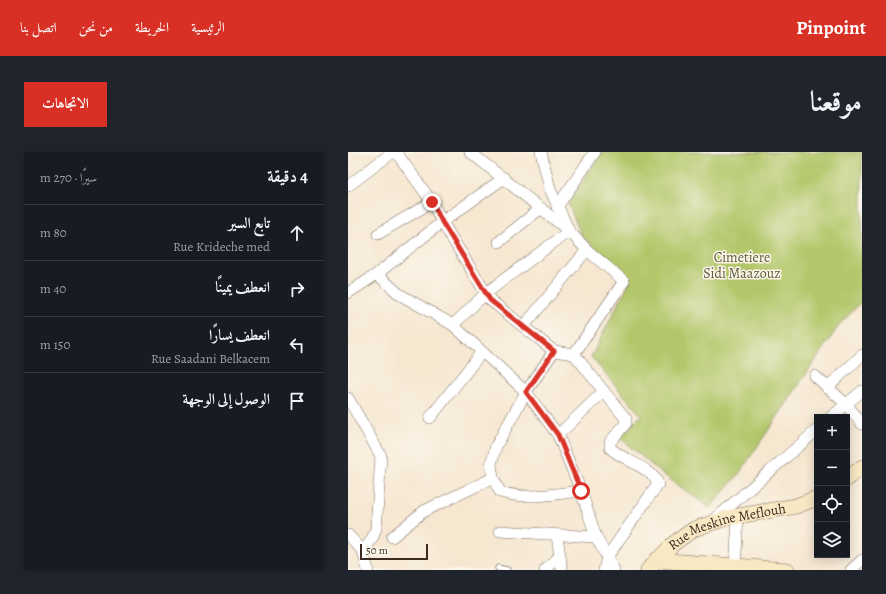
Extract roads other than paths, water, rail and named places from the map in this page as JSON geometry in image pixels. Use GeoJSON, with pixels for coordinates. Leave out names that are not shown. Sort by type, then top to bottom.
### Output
{"type":"FeatureCollection","features":[{"type":"Feature","properties":{"kind":"main road"},"geometry":{"type":"LineString","coordinates":[[850,477],[862,467]]}},
{"type":"Feature","properties":{"kind":"main road","name":"Rue Meskine Meflouh"},"geometry":{"type":"LineString","coordinates":[[652,565],[694,529],[712,522],[796,506],[814,499]]}},
{"type":"Feature","properties":{"kind":"main road"},"geometry":{"type":"LineString","coordinates":[[652,565],[788,570]]}},
{"type":"Feature","properties":{"kind":"street"},"geometry":{"type":"LineString","coordinates":[[348,186],[395,152],[432,202],[442,222],[490,300],[554,351],[574,354],[626,419],[626,423],[610,442],[610,448],[618,456],[653,474],[658,484],[607,558],[604,570]]}},
{"type":"Feature","properties":{"kind":"street"},"geometry":{"type":"LineString","coordinates":[[470,152],[569,231],[587,250],[624,281],[574,354]]}},
{"type":"Feature","properties":{"kind":"street"},"geometry":{"type":"LineString","coordinates":[[541,152],[550,189],[569,231]]}},
{"type":"Feature","properties":{"kind":"street"},"geometry":{"type":"LineString","coordinates":[[557,207],[595,152]]}},
{"type":"Feature","properties":{"kind":"street"},"geometry":{"type":"LineString","coordinates":[[348,293],[377,274],[442,222],[504,178]]}},
{"type":"Feature","properties":{"kind":"street"},"geometry":{"type":"LineString","coordinates":[[378,234],[432,202]]}},
{"type":"Feature","properties":{"kind":"street"},"geometry":{"type":"LineString","coordinates":[[499,242],[541,208]]}},
{"type":"Feature","properties":{"kind":"street"},"geometry":{"type":"LineString","coordinates":[[453,325],[486,293],[569,231]]}},
{"type":"Feature","properties":{"kind":"street"},"geometry":{"type":"LineString","coordinates":[[524,326],[587,250]]}},
{"type":"Feature","properties":{"kind":"street"},"geometry":{"type":"LineString","coordinates":[[377,274],[399,294],[453,325],[481,353],[526,392],[558,435],[581,491],[596,538],[614,570]]}},
{"type":"Feature","properties":{"kind":"street"},"geometry":{"type":"LineString","coordinates":[[554,351],[526,392],[496,446],[491,464],[493,478],[500,492],[512,496],[529,497],[581,491]]}},
{"type":"Feature","properties":{"kind":"street"},"geometry":{"type":"LineString","coordinates":[[430,418],[481,353]]}},
{"type":"Feature","properties":{"kind":"street"},"geometry":{"type":"LineString","coordinates":[[827,388],[862,355]]}},
{"type":"Feature","properties":{"kind":"street"},"geometry":{"type":"LineString","coordinates":[[815,376],[846,404],[862,424]]}},
{"type":"Feature","properties":{"kind":"street"},"geometry":{"type":"LineString","coordinates":[[558,435],[604,391]]}},
{"type":"Feature","properties":{"kind":"street"},"geometry":{"type":"LineString","coordinates":[[834,414],[862,391]]}},
{"type":"Feature","properties":{"kind":"street"},"geometry":{"type":"LineString","coordinates":[[348,398],[381,456],[376,529],[372,539],[363,551]]}},
{"type":"Feature","properties":{"kind":"street"},"geometry":{"type":"LineString","coordinates":[[712,522],[814,433]]}},
{"type":"Feature","properties":{"kind":"street"},"geometry":{"type":"LineString","coordinates":[[392,537],[424,511],[493,478]]}},
{"type":"Feature","properties":{"kind":"street"},"geometry":{"type":"LineString","coordinates":[[735,568],[738,516]]}},
{"type":"Feature","properties":{"kind":"street"},"geometry":{"type":"LineString","coordinates":[[500,531],[596,538]]}},
{"type":"Feature","properties":{"kind":"street"},"geometry":{"type":"LineString","coordinates":[[348,535],[363,551],[368,570]]}},
{"type":"Feature","properties":{"kind":"street"},"geometry":{"type":"LineString","coordinates":[[557,536],[562,570]]}},
{"type":"Feature","properties":{"kind":"street"},"geometry":{"type":"LineString","coordinates":[[546,570],[560,558]]}},
{"type":"Feature","properties":{"kind":"street"},"geometry":{"type":"LineString","coordinates":[[851,570],[862,560]]}},
{"type":"Feature","properties":{"kind":"lane"},"geometry":{"type":"LineString","coordinates":[[498,568],[507,570]]}},
{"type":"Feature","properties":{"kind":"park label","name":"Cimetiere Sidi Maazouz"},"geometry":{"type":"Point","coordinates":[742,266]}}]}
